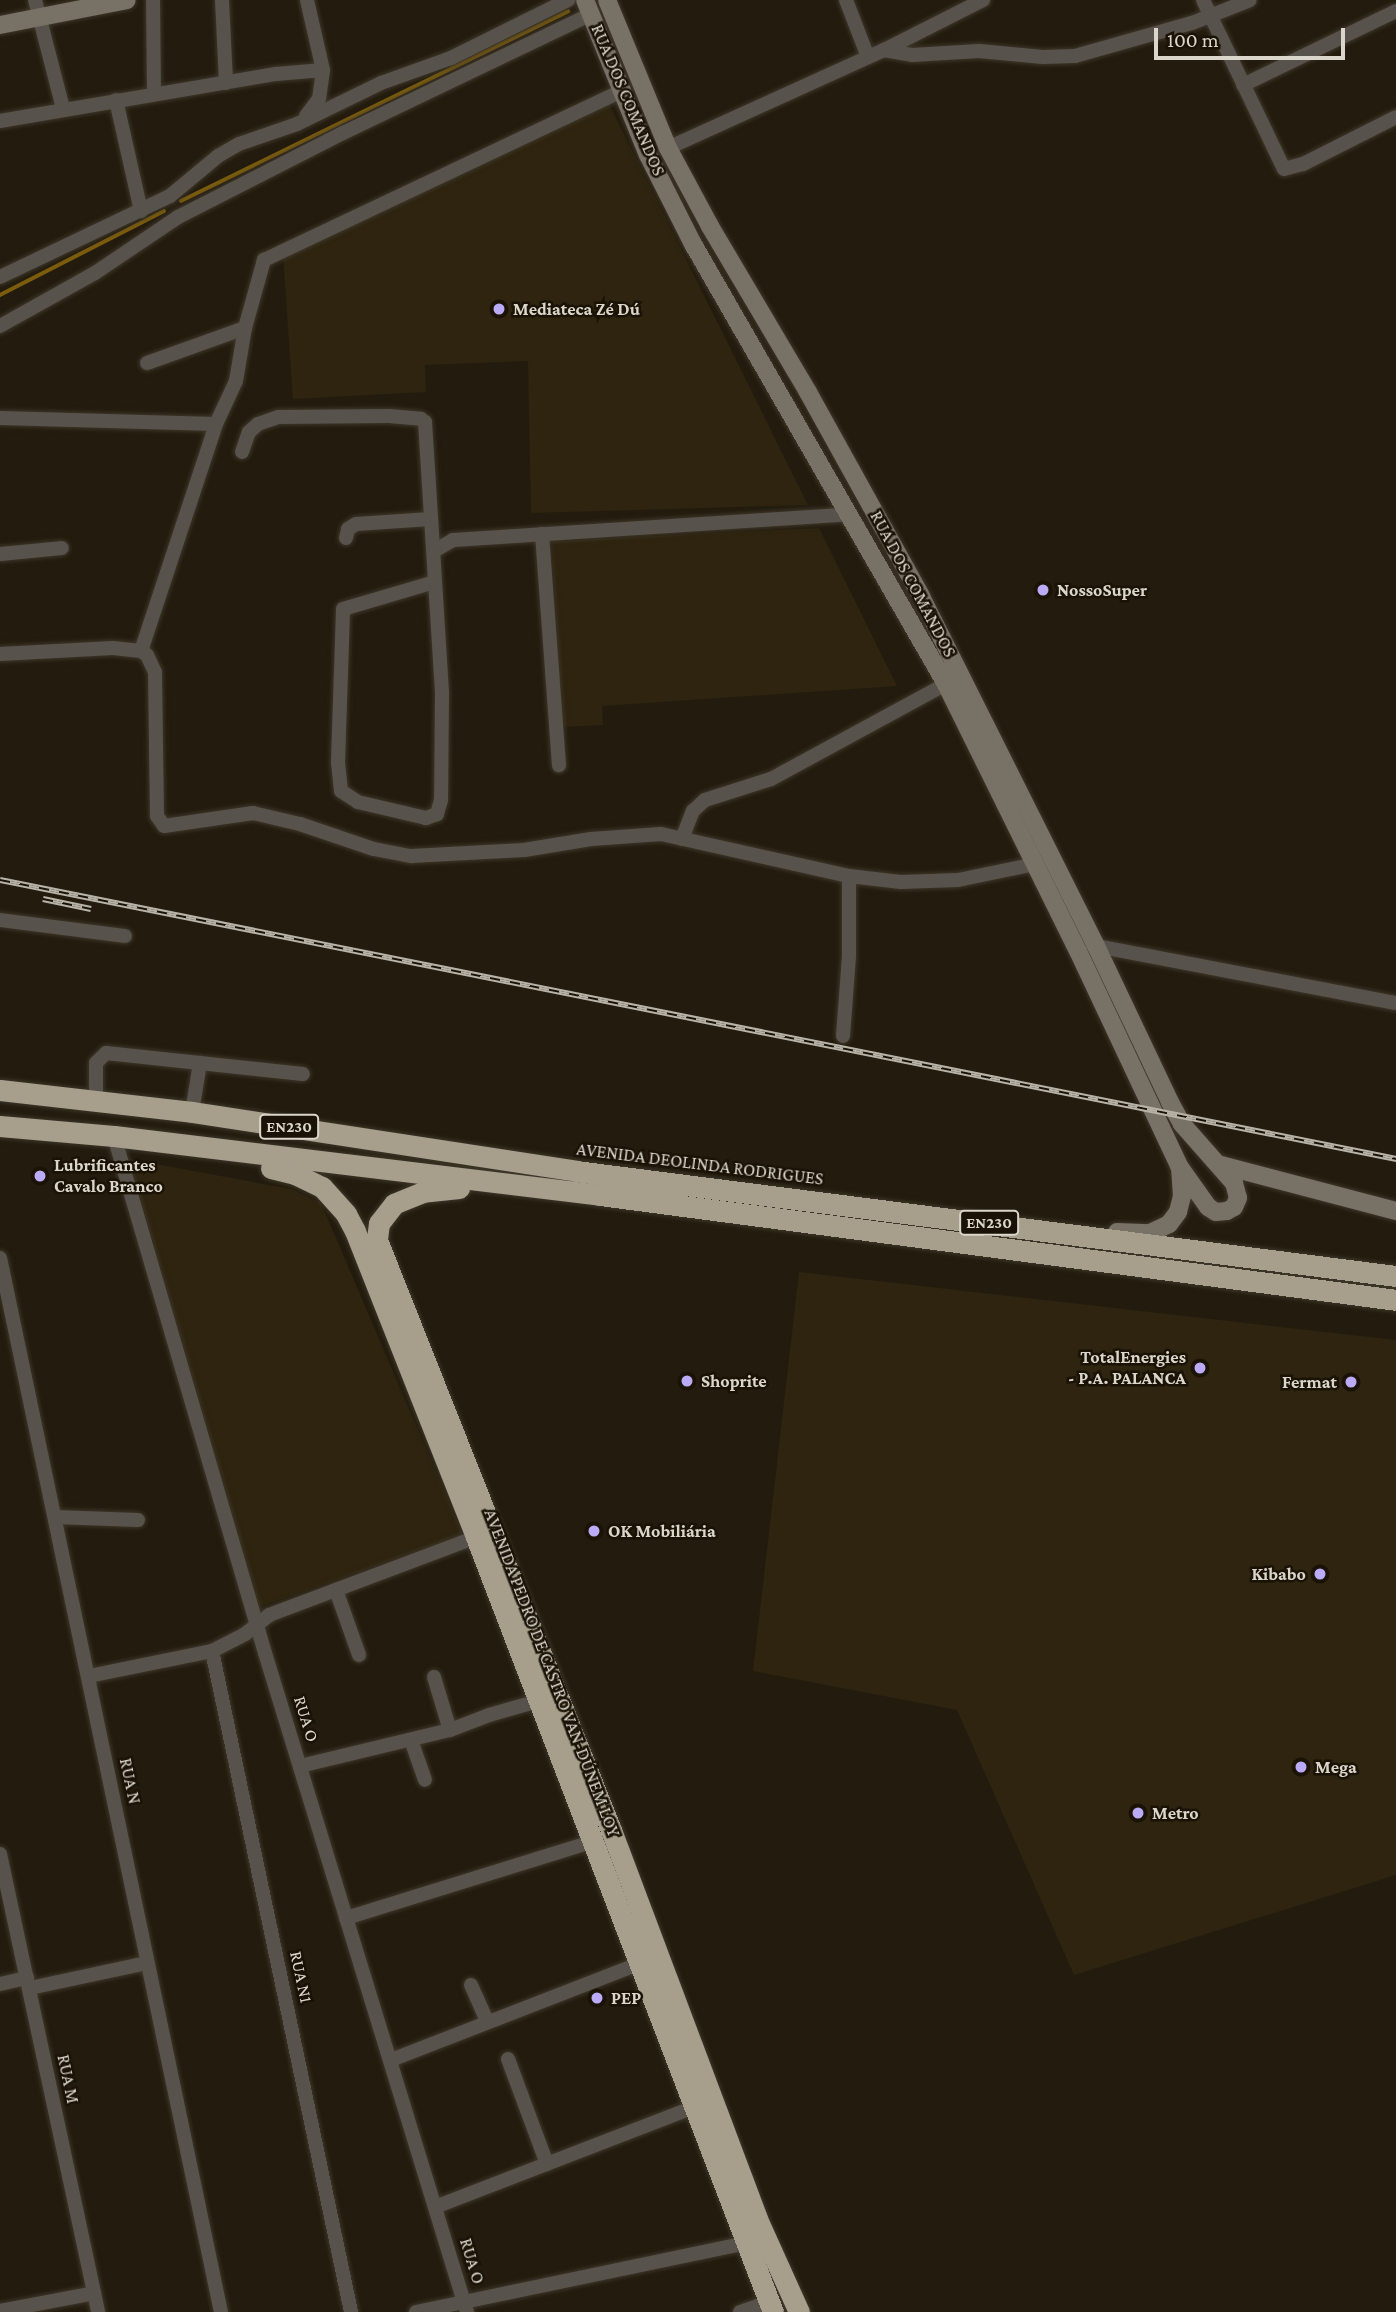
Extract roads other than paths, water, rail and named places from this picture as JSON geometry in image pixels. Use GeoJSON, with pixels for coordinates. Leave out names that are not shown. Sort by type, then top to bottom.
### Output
{"type":"FeatureCollection","features":[{"type":"Feature","properties":{"kind":"highway","name":"AVENIDA DEOLINDA RODRIGUES"},"geometry":{"type":"LineString","coordinates":[[0,1090],[192,1112],[576,1171],[1396,1276]]}},
{"type":"Feature","properties":{"kind":"highway","name":"EN230"},"geometry":{"type":"LineString","coordinates":[[0,1126],[114,1136],[865,1228],[1396,1300]]}},
{"type":"Feature","properties":{"kind":"highway","name":"AVENIDA PEDRO DE CASTRO VAN-DÚNEM LOY"},"geometry":{"type":"LineString","coordinates":[[191,1147],[295,1174],[322,1187],[346,1213],[476,1537],[771,2307]]}},
{"type":"Feature","properties":{"kind":"highway","name":"AVENIDA PEDRO DE CASTRO VAN-DÚNEM LOY"},"geometry":{"type":"LineString","coordinates":[[495,1183],[423,1192],[406,1198],[385,1213],[379,1223],[377,1240],[601,1805],[757,2218],[799,2312]]}},
{"type":"Feature","properties":{"kind":"main road"},"geometry":{"type":"LineString","coordinates":[[0,25],[37,9],[127,0]]}},
{"type":"Feature","properties":{"kind":"main road","name":"RUA DOS COMANDOS"},"geometry":{"type":"LineString","coordinates":[[588,7],[648,155],[692,244],[946,684],[1179,1166],[1208,1207],[1216,1212],[1234,1207],[1238,1198],[1234,1183],[1221,1165],[1182,1124],[1096,946],[908,572],[668,148],[607,0]]}},
{"type":"Feature","properties":{"kind":"main road"},"geometry":{"type":"LineString","coordinates":[[1221,1165],[1396,1211]]}},
{"type":"Feature","properties":{"kind":"main road"},"geometry":{"type":"LineString","coordinates":[[1052,1230],[1150,1233],[1164,1228],[1174,1219],[1180,1205],[1182,1186],[1179,1166]]}},
{"type":"Feature","properties":{"kind":"street"},"geometry":{"type":"LineString","coordinates":[[153,0],[154,94]]}},
{"type":"Feature","properties":{"kind":"street"},"geometry":{"type":"LineString","coordinates":[[222,0],[226,83]]}},
{"type":"Feature","properties":{"kind":"street"},"geometry":{"type":"LineString","coordinates":[[297,124],[312,112],[319,99],[323,70],[307,0]]}},
{"type":"Feature","properties":{"kind":"street"},"geometry":{"type":"LineString","coordinates":[[0,326],[94,274],[174,206],[218,156],[239,144],[297,124],[382,83],[451,58],[568,0]]}},
{"type":"Feature","properties":{"kind":"street"},"geometry":{"type":"LineString","coordinates":[[846,0],[868,57]]}},
{"type":"Feature","properties":{"kind":"street"},"geometry":{"type":"LineString","coordinates":[[668,148],[884,50],[983,0]]}},
{"type":"Feature","properties":{"kind":"street"},"geometry":{"type":"LineString","coordinates":[[1203,0],[1281,166],[1287,170],[1396,117]]}},
{"type":"Feature","properties":{"kind":"street"},"geometry":{"type":"LineString","coordinates":[[884,50],[912,55],[979,51],[1067,57],[1211,17],[1250,0]]}},
{"type":"Feature","properties":{"kind":"street"},"geometry":{"type":"LineString","coordinates":[[0,278],[141,211],[174,206],[342,133],[588,7]]}},
{"type":"Feature","properties":{"kind":"street"},"geometry":{"type":"LineString","coordinates":[[37,9],[63,108]]}},
{"type":"Feature","properties":{"kind":"street"},"geometry":{"type":"LineString","coordinates":[[1243,85],[1396,11]]}},
{"type":"Feature","properties":{"kind":"street"},"geometry":{"type":"LineString","coordinates":[[0,121],[63,108],[276,74],[323,70]]}},
{"type":"Feature","properties":{"kind":"street"},"geometry":{"type":"LineString","coordinates":[[141,651],[216,424],[236,381],[245,328],[260,267],[270,256],[623,90]]}},
{"type":"Feature","properties":{"kind":"street"},"geometry":{"type":"LineString","coordinates":[[116,100],[141,211]]}},
{"type":"Feature","properties":{"kind":"street"},"geometry":{"type":"LineString","coordinates":[[147,363],[245,328]]}},
{"type":"Feature","properties":{"kind":"street"},"geometry":{"type":"LineString","coordinates":[[242,452],[249,432],[258,424],[278,417],[421,419],[427,432],[442,692],[442,800],[437,814],[426,818],[358,802],[341,791],[338,762],[343,609],[435,582]]}},
{"type":"Feature","properties":{"kind":"street"},"geometry":{"type":"LineString","coordinates":[[0,418],[216,424]]}},
{"type":"Feature","properties":{"kind":"street"},"geometry":{"type":"LineString","coordinates":[[434,551],[453,540],[850,514]]}},
{"type":"Feature","properties":{"kind":"street"},"geometry":{"type":"LineString","coordinates":[[346,538],[348,529],[356,524],[432,524],[453,540]]}},
{"type":"Feature","properties":{"kind":"street"},"geometry":{"type":"LineString","coordinates":[[542,534],[559,765]]}},
{"type":"Feature","properties":{"kind":"street"},"geometry":{"type":"LineString","coordinates":[[0,554],[62,548]]}},
{"type":"Feature","properties":{"kind":"street"},"geometry":{"type":"LineString","coordinates":[[0,654],[58,649],[141,651],[153,663],[157,816],[164,826],[253,813],[300,824],[374,849],[411,856],[524,850],[661,834],[849,876],[932,882],[991,875],[1035,864]]}},
{"type":"Feature","properties":{"kind":"street"},"geometry":{"type":"LineString","coordinates":[[682,839],[694,811],[705,800],[771,779],[946,684]]}},
{"type":"Feature","properties":{"kind":"street"},"geometry":{"type":"LineString","coordinates":[[843,1036],[849,956],[849,876]]}},
{"type":"Feature","properties":{"kind":"street"},"geometry":{"type":"LineString","coordinates":[[0,920],[125,936]]}},
{"type":"Feature","properties":{"kind":"street"},"geometry":{"type":"LineString","coordinates":[[1096,946],[1396,1003]]}},
{"type":"Feature","properties":{"kind":"street"},"geometry":{"type":"LineString","coordinates":[[96,1100],[96,1063],[106,1053],[303,1074]]}},
{"type":"Feature","properties":{"kind":"street"},"geometry":{"type":"LineString","coordinates":[[192,1112],[200,1063]]}},
{"type":"Feature","properties":{"kind":"street","name":"RUA O"},"geometry":{"type":"LineString","coordinates":[[114,1136],[257,1624],[466,2307]]}},
{"type":"Feature","properties":{"kind":"street","name":"RUA N"},"geometry":{"type":"LineString","coordinates":[[0,1258],[221,2312]]}},
{"type":"Feature","properties":{"kind":"street"},"geometry":{"type":"LineString","coordinates":[[55,1517],[138,1520]]}},
{"type":"Feature","properties":{"kind":"street"},"geometry":{"type":"LineString","coordinates":[[89,1676],[212,1651],[245,1634],[269,1615],[476,1537]]}},
{"type":"Feature","properties":{"kind":"street"},"geometry":{"type":"LineString","coordinates":[[336,1590],[359,1655]]}},
{"type":"Feature","properties":{"kind":"street","name":"RUA N1"},"geometry":{"type":"LineString","coordinates":[[212,1651],[351,2312]]}},
{"type":"Feature","properties":{"kind":"street"},"geometry":{"type":"LineString","coordinates":[[434,1677],[450,1730]]}},
{"type":"Feature","properties":{"kind":"street"},"geometry":{"type":"LineString","coordinates":[[300,1766],[450,1730],[489,1714],[538,1701]]}},
{"type":"Feature","properties":{"kind":"street"},"geometry":{"type":"LineString","coordinates":[[411,1740],[425,1780]]}},
{"type":"Feature","properties":{"kind":"street"},"geometry":{"type":"LineString","coordinates":[[346,1917],[591,1842]]}},
{"type":"Feature","properties":{"kind":"street","name":"RUA M"},"geometry":{"type":"LineString","coordinates":[[0,1854],[98,2312]]}},
{"type":"Feature","properties":{"kind":"street"},"geometry":{"type":"LineString","coordinates":[[0,1984],[28,1983],[147,1963]]}},
{"type":"Feature","properties":{"kind":"street"},"geometry":{"type":"LineString","coordinates":[[391,2060],[639,1964]]}},
{"type":"Feature","properties":{"kind":"street"},"geometry":{"type":"LineString","coordinates":[[471,1985],[487,2021]]}},
{"type":"Feature","properties":{"kind":"street"},"geometry":{"type":"LineString","coordinates":[[508,2059],[547,2164]]}},
{"type":"Feature","properties":{"kind":"street"},"geometry":{"type":"LineString","coordinates":[[436,2207],[694,2107]]}},
{"type":"Feature","properties":{"kind":"street"},"geometry":{"type":"LineString","coordinates":[[416,2312],[466,2307],[746,2243]]}},
{"type":"Feature","properties":{"kind":"street"},"geometry":{"type":"LineString","coordinates":[[0,2311],[94,2293]]}},
{"type":"Feature","properties":{"kind":"street"},"geometry":{"type":"LineString","coordinates":[[740,2312],[771,2307]]}},
{"type":"Feature","properties":{"kind":"waterway"},"geometry":{"type":"LineString","coordinates":[[181,201],[568,11]]}},
{"type":"Feature","properties":{"kind":"waterway"},"geometry":{"type":"LineString","coordinates":[[0,295],[164,211]]}},
{"type":"Feature","properties":{"kind":"railway"},"geometry":{"type":"LineString","coordinates":[[0,880],[1396,1159]]}},
{"type":"Feature","properties":{"kind":"railway"},"geometry":{"type":"LineString","coordinates":[[43,899],[91,909]]}},
{"type":"Feature","properties":{"kind":"place","name":"Mediateca Zé Dú"},"geometry":{"type":"Point","coordinates":[499,309]}},
{"type":"Feature","properties":{"kind":"place","name":"NossoSuper"},"geometry":{"type":"Point","coordinates":[1043,590]}},
{"type":"Feature","properties":{"kind":"place","name":"Lubrificantes Cavalo Branco"},"geometry":{"type":"Point","coordinates":[40,1176]}},
{"type":"Feature","properties":{"kind":"place","name":"TotalEnergies - P.A. PALANCA"},"geometry":{"type":"Point","coordinates":[1200,1368]}},
{"type":"Feature","properties":{"kind":"place","name":"Shoprite"},"geometry":{"type":"Point","coordinates":[687,1381]}},
{"type":"Feature","properties":{"kind":"place","name":"Fermat"},"geometry":{"type":"Point","coordinates":[1351,1382]}},
{"type":"Feature","properties":{"kind":"place","name":"OK Mobiliária"},"geometry":{"type":"Point","coordinates":[594,1531]}},
{"type":"Feature","properties":{"kind":"place","name":"Kibabo"},"geometry":{"type":"Point","coordinates":[1320,1574]}},
{"type":"Feature","properties":{"kind":"place","name":"Mega"},"geometry":{"type":"Point","coordinates":[1301,1767]}},
{"type":"Feature","properties":{"kind":"place","name":"Metro"},"geometry":{"type":"Point","coordinates":[1138,1813]}},
{"type":"Feature","properties":{"kind":"place","name":"PEP"},"geometry":{"type":"Point","coordinates":[597,1998]}}]}
